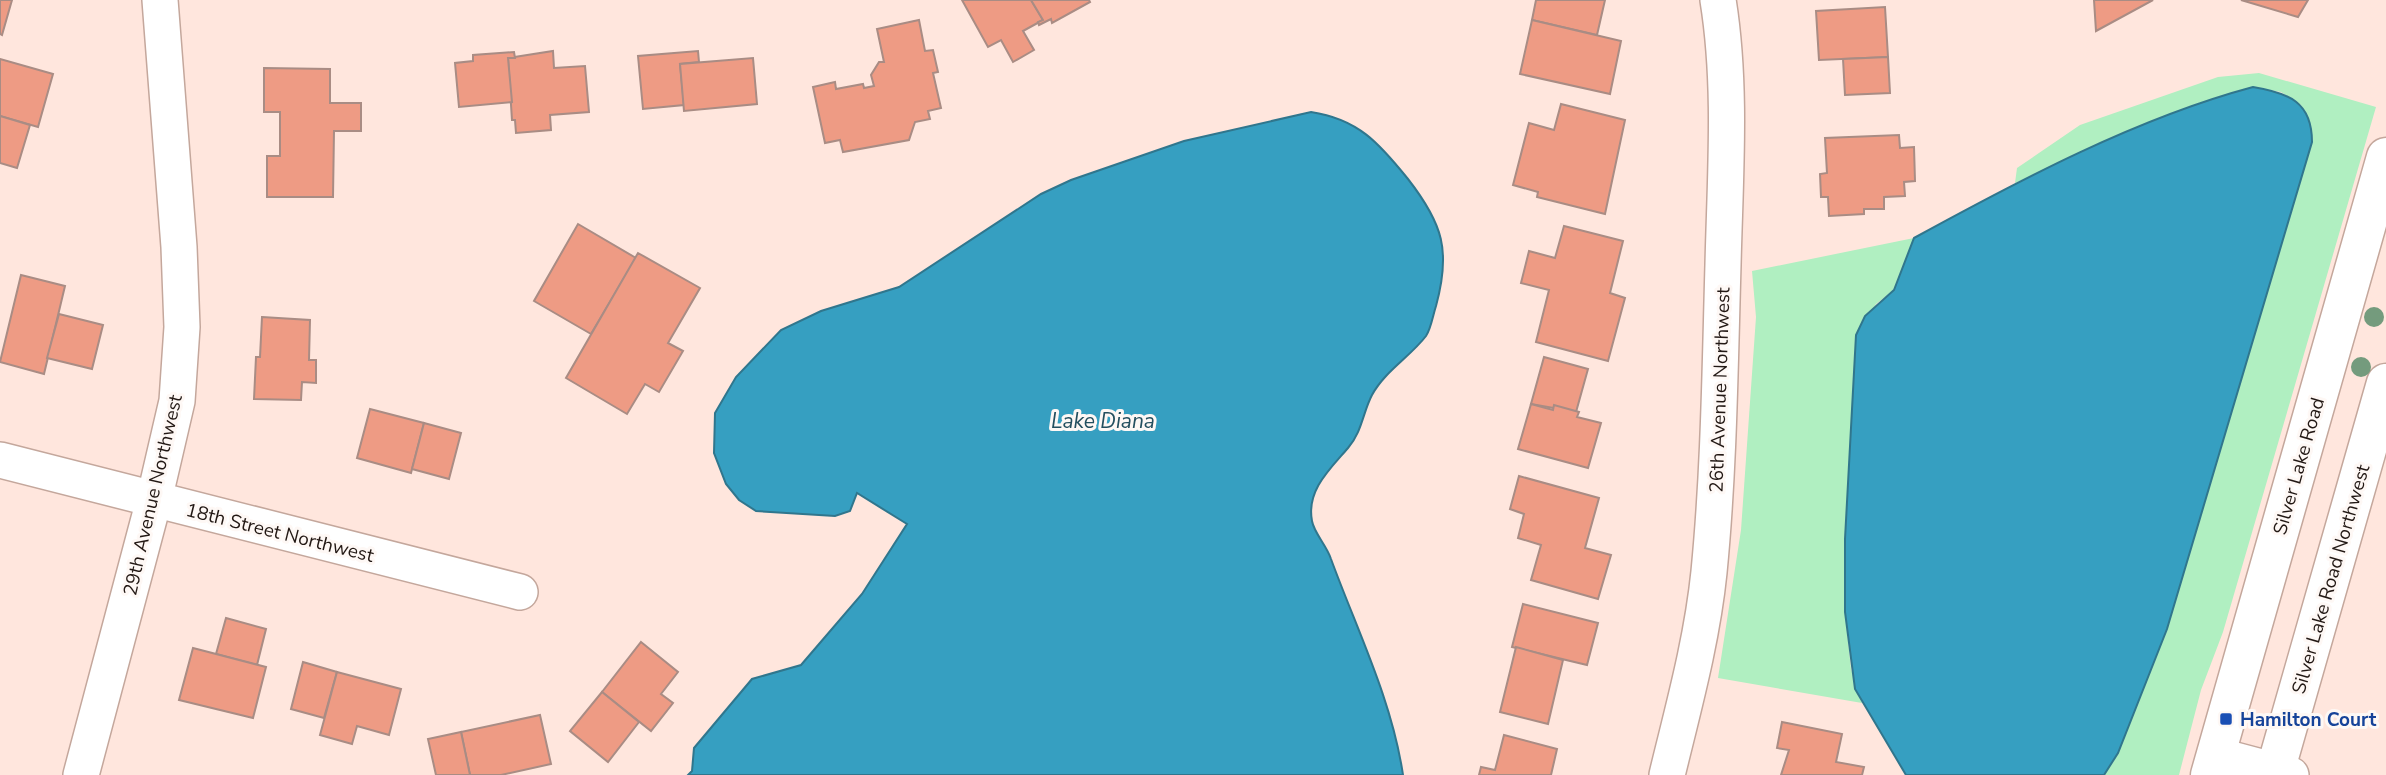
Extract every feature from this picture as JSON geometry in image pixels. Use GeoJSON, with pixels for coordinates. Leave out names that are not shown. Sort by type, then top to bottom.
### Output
{"type":"FeatureCollection","features":[{"type":"Feature","properties":{"kind":"main road","name":"Silver Lake Road"},"geometry":{"type":"LineString","coordinates":[[2213,765],[2386,157]]}},
{"type":"Feature","properties":{"kind":"main road","name":"Silver Lake Road Northwest"},"geometry":{"type":"LineString","coordinates":[[2280,773],[2386,383]]}},
{"type":"Feature","properties":{"kind":"street","name":"29th Avenue Northwest"},"geometry":{"type":"LineString","coordinates":[[81,775],[154,500],[177,401],[182,327],[179,247],[160,0]]}},
{"type":"Feature","properties":{"kind":"street","name":"26th Avenue Northwest"},"geometry":{"type":"LineString","coordinates":[[1667,775],[1690,682],[1709,575],[1717,470],[1725,175],[1725,83],[1718,0]]}},
{"type":"Feature","properties":{"kind":"street","name":"18th Street Northwest"},"geometry":{"type":"LineString","coordinates":[[0,460],[520,592]]}},
{"type":"Feature","properties":{"kind":"street"},"geometry":{"type":"LineString","coordinates":[[2213,765],[2280,773]]}},
{"type":"Feature","properties":{"kind":"green space"},"geometry":{"type":"Polygon","coordinates":[[[2259,73],[2376,107],[2223,632],[2201,690],[2179,775],[2104,775],[2118,753],[2167,629],[2312,142],[2301,105],[2281,92],[2253,87],[2214,98],[2015,183],[2017,168],[2080,125],[2218,77],[2259,73]]]}},
{"type":"Feature","properties":{"kind":"green space"},"geometry":{"type":"Polygon","coordinates":[[[1914,238],[1894,290],[1876,304],[1856,336],[1845,539],[1845,612],[1851,669],[1862,703],[1718,678],[1741,530],[1756,317],[1752,271],[1914,238]]]}},
{"type":"Feature","properties":{"kind":"water"},"geometry":{"type":"Polygon","coordinates":[[[2253,87],[2277,92],[2296,102],[2308,117],[2312,142],[2167,629],[2118,753],[2104,775],[1906,775],[1855,689],[1845,612],[1845,539],[1856,335],[1865,316],[1894,290],[1914,238],[2080,152],[2166,116],[2253,87]]]}},
{"type":"Feature","properties":{"kind":"water","name":"Lake Diana"},"geometry":{"type":"Polygon","coordinates":[[[1311,112],[1342,120],[1377,144],[1420,195],[1441,239],[1441,287],[1428,333],[1377,386],[1353,442],[1321,480],[1311,510],[1313,526],[1329,554],[1373,666],[1391,720],[1403,775],[688,775],[692,771],[694,748],[752,679],[801,665],[862,594],[907,524],[857,493],[850,511],[835,516],[756,511],[739,500],[726,484],[714,453],[715,413],[736,377],[781,330],[821,311],[899,287],[1041,194],[1071,180],[1184,141],[1311,112]]]}},
{"type":"Feature","properties":{"kind":"building"},"geometry":{"type":"Polygon","coordinates":[[[0,0],[12,0],[2,35],[0,34],[0,0]]]}},
{"type":"Feature","properties":{"kind":"building"},"geometry":{"type":"Polygon","coordinates":[[[962,0],[1031,0],[1043,20],[1023,31],[1034,50],[1013,62],[1001,40],[988,47],[962,0]]]}},
{"type":"Feature","properties":{"kind":"building"},"geometry":{"type":"Polygon","coordinates":[[[1031,0],[1090,2],[1052,23],[1051,19],[1039,25],[1038,22],[1043,20],[1031,0]]]}},
{"type":"Feature","properties":{"kind":"building"},"geometry":{"type":"Polygon","coordinates":[[[1536,0],[1605,0],[1597,35],[1532,20],[1536,0]]]}},
{"type":"Feature","properties":{"kind":"building"},"geometry":{"type":"Polygon","coordinates":[[[2094,0],[2153,0],[2096,31],[2094,0]]]}},
{"type":"Feature","properties":{"kind":"building"},"geometry":{"type":"Polygon","coordinates":[[[2241,0],[2308,0],[2298,17],[2241,0]]]}},
{"type":"Feature","properties":{"kind":"building"},"geometry":{"type":"Polygon","coordinates":[[[1885,7],[1888,57],[1819,60],[1816,11],[1885,7]]]}},
{"type":"Feature","properties":{"kind":"building"},"geometry":{"type":"Polygon","coordinates":[[[919,20],[925,51],[933,50],[938,72],[933,73],[941,108],[928,111],[930,119],[915,122],[909,140],[843,152],[840,140],[825,143],[813,87],[835,82],[836,89],[863,84],[864,88],[874,86],[871,75],[879,62],[884,62],[877,29],[919,20]]]}},
{"type":"Feature","properties":{"kind":"building"},"geometry":{"type":"Polygon","coordinates":[[[1532,20],[1621,41],[1610,94],[1520,74],[1532,20]]]}},
{"type":"Feature","properties":{"kind":"building"},"geometry":{"type":"Polygon","coordinates":[[[553,51],[554,68],[585,66],[589,112],[550,115],[551,130],[516,133],[515,120],[512,120],[508,58],[553,51]]]}},
{"type":"Feature","properties":{"kind":"building"},"geometry":{"type":"Polygon","coordinates":[[[698,51],[699,62],[680,64],[684,105],[643,109],[638,56],[698,51]]]}},
{"type":"Feature","properties":{"kind":"building"},"geometry":{"type":"Polygon","coordinates":[[[514,52],[515,58],[508,58],[512,102],[459,107],[455,63],[473,61],[473,55],[514,52]]]}},
{"type":"Feature","properties":{"kind":"building"},"geometry":{"type":"Polygon","coordinates":[[[1888,57],[1890,93],[1845,95],[1843,59],[1888,57]]]}},
{"type":"Feature","properties":{"kind":"building"},"geometry":{"type":"Polygon","coordinates":[[[753,58],[757,104],[684,111],[680,64],[753,58]]]}},
{"type":"Feature","properties":{"kind":"building"},"geometry":{"type":"Polygon","coordinates":[[[0,59],[53,74],[38,127],[0,116],[0,59]]]}},
{"type":"Feature","properties":{"kind":"building"},"geometry":{"type":"Polygon","coordinates":[[[264,68],[330,69],[330,103],[361,103],[361,131],[334,131],[333,197],[267,197],[267,156],[280,156],[280,112],[264,112],[264,68]]]}},
{"type":"Feature","properties":{"kind":"building"},"geometry":{"type":"Polygon","coordinates":[[[1561,104],[1625,120],[1605,214],[1537,197],[1538,192],[1513,185],[1529,123],[1554,130],[1561,104]]]}},
{"type":"Feature","properties":{"kind":"building"},"geometry":{"type":"Polygon","coordinates":[[[0,116],[30,125],[17,168],[0,163],[0,116]]]}},
{"type":"Feature","properties":{"kind":"building"},"geometry":{"type":"Polygon","coordinates":[[[1899,135],[1900,148],[1914,147],[1915,181],[1904,182],[1905,196],[1884,197],[1884,209],[1864,209],[1864,214],[1829,216],[1828,197],[1821,197],[1820,174],[1827,173],[1825,138],[1899,135]]]}},
{"type":"Feature","properties":{"kind":"building"},"geometry":{"type":"Polygon","coordinates":[[[578,224],[636,258],[591,334],[534,301],[578,224]]]}},
{"type":"Feature","properties":{"kind":"building"},"geometry":{"type":"Polygon","coordinates":[[[1564,226],[1623,241],[1610,293],[1625,298],[1608,361],[1536,342],[1549,290],[1521,283],[1529,251],[1555,258],[1564,226]]]}},
{"type":"Feature","properties":{"kind":"building"},"geometry":{"type":"Polygon","coordinates":[[[638,253],[700,288],[668,343],[683,351],[659,392],[645,384],[627,414],[566,378],[638,253]]]}},
{"type":"Feature","properties":{"kind":"building"},"geometry":{"type":"Polygon","coordinates":[[[21,275],[65,286],[44,374],[0,362],[21,275]]]}},
{"type":"Feature","properties":{"kind":"building"},"geometry":{"type":"Polygon","coordinates":[[[59,314],[103,325],[92,369],[47,358],[59,314]]]}},
{"type":"Feature","properties":{"kind":"building"},"geometry":{"type":"Polygon","coordinates":[[[262,317],[310,320],[309,360],[316,360],[316,383],[302,382],[301,400],[254,399],[262,317]]]}},
{"type":"Feature","properties":{"kind":"building"},"geometry":{"type":"Polygon","coordinates":[[[1544,357],[1588,369],[1576,412],[1531,404],[1544,357]]]}},
{"type":"Feature","properties":{"kind":"building"},"geometry":{"type":"Polygon","coordinates":[[[1531,404],[1553,410],[1554,405],[1579,412],[1577,417],[1601,423],[1588,468],[1518,449],[1531,404]]]}},
{"type":"Feature","properties":{"kind":"building"},"geometry":{"type":"Polygon","coordinates":[[[370,409],[424,423],[411,473],[357,458],[370,409]]]}},
{"type":"Feature","properties":{"kind":"building"},"geometry":{"type":"Polygon","coordinates":[[[424,423],[461,433],[449,479],[412,469],[424,423]]]}},
{"type":"Feature","properties":{"kind":"building"},"geometry":{"type":"Polygon","coordinates":[[[1519,476],[1599,498],[1585,548],[1611,555],[1598,599],[1531,580],[1541,545],[1518,538],[1524,514],[1510,509],[1519,476]]]}},
{"type":"Feature","properties":{"kind":"building"},"geometry":{"type":"Polygon","coordinates":[[[1523,604],[1598,623],[1587,665],[1512,647],[1523,604]]]}},
{"type":"Feature","properties":{"kind":"building"},"geometry":{"type":"Polygon","coordinates":[[[226,618],[266,629],[257,665],[216,654],[226,618]]]}},
{"type":"Feature","properties":{"kind":"building"},"geometry":{"type":"Polygon","coordinates":[[[641,642],[678,672],[661,694],[673,703],[651,731],[602,692],[641,642]]]}},
{"type":"Feature","properties":{"kind":"building"},"geometry":{"type":"Polygon","coordinates":[[[1516,647],[1563,660],[1548,724],[1500,712],[1516,647]]]}},
{"type":"Feature","properties":{"kind":"building"},"geometry":{"type":"Polygon","coordinates":[[[193,648],[266,667],[253,718],[179,700],[193,648]]]}},
{"type":"Feature","properties":{"kind":"building"},"geometry":{"type":"Polygon","coordinates":[[[303,662],[337,672],[324,718],[291,709],[303,662]]]}},
{"type":"Feature","properties":{"kind":"building"},"geometry":{"type":"Polygon","coordinates":[[[337,672],[401,689],[389,735],[357,726],[352,744],[320,735],[337,672]]]}},
{"type":"Feature","properties":{"kind":"building"},"geometry":{"type":"Polygon","coordinates":[[[602,692],[639,722],[608,762],[570,731],[602,692]]]}},
{"type":"Feature","properties":{"kind":"building"},"geometry":{"type":"Polygon","coordinates":[[[540,715],[551,764],[501,775],[470,775],[461,732],[540,715]]]}},
{"type":"Feature","properties":{"kind":"building"},"geometry":{"type":"Polygon","coordinates":[[[1782,722],[1842,734],[1836,762],[1864,767],[1862,775],[1781,775],[1789,750],[1777,748],[1782,722]]]}},
{"type":"Feature","properties":{"kind":"building"},"geometry":{"type":"Polygon","coordinates":[[[461,732],[470,775],[436,775],[428,739],[461,732]]]}},
{"type":"Feature","properties":{"kind":"building"},"geometry":{"type":"Polygon","coordinates":[[[1504,735],[1557,749],[1551,775],[1479,775],[1481,767],[1495,770],[1504,735]]]}},
{"type":"Feature","properties":{"kind":"place","name":"Hamilton Court"},"geometry":{"type":"Point","coordinates":[2226,719]}}]}
